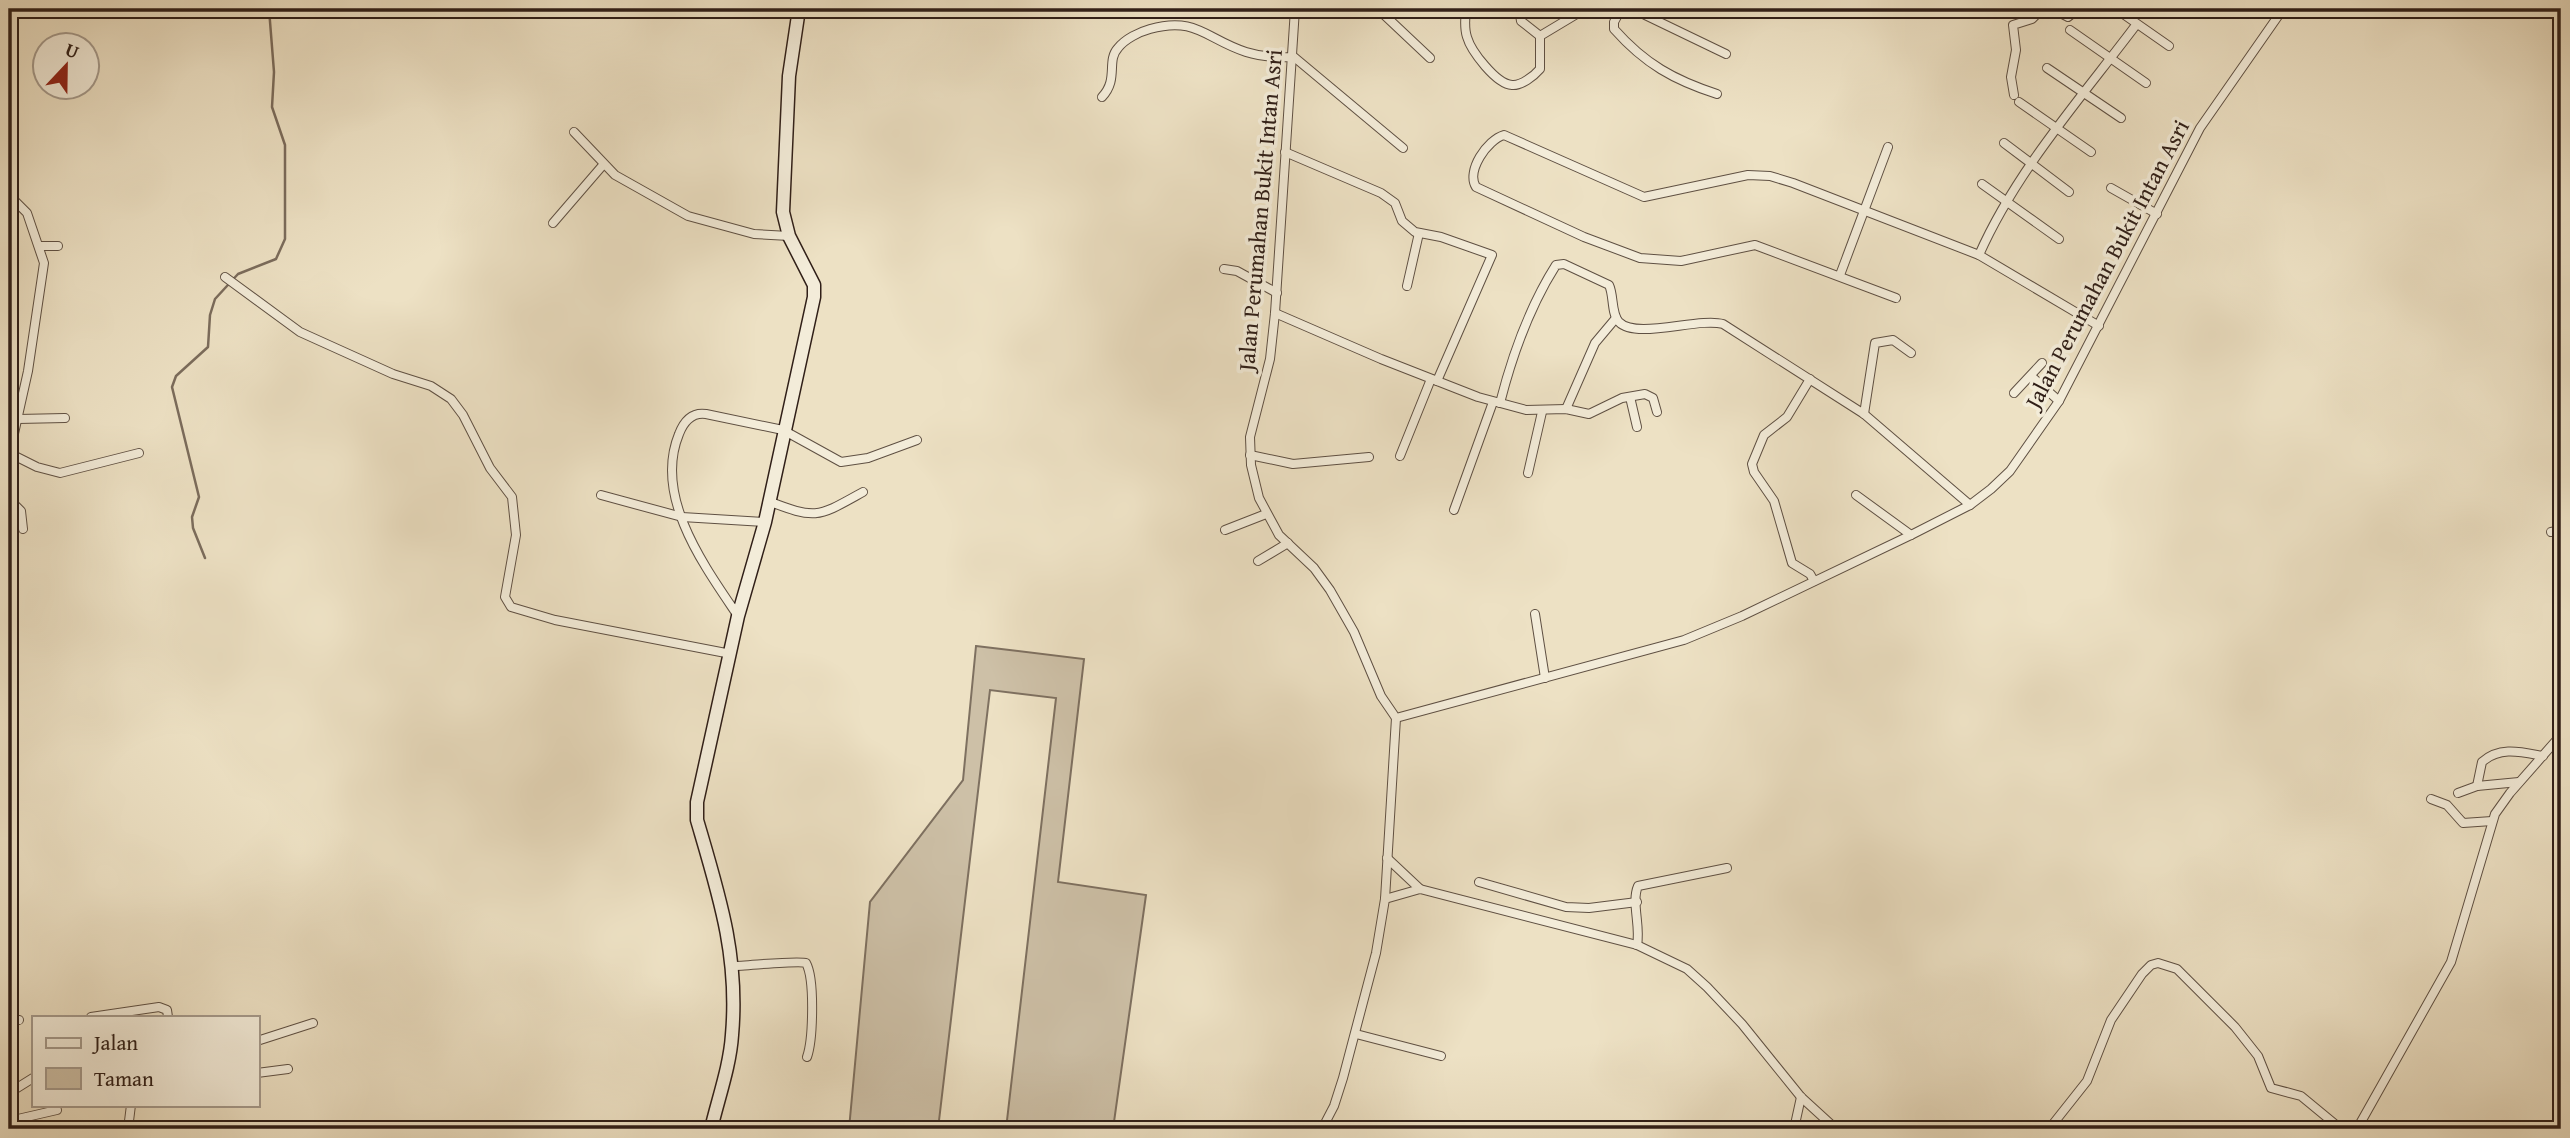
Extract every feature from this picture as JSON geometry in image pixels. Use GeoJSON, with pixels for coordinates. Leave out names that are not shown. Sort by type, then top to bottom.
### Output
{"type":"FeatureCollection","features":[{"type":"Feature","properties":{"kind":"street"},"geometry":{"type":"LineString","coordinates":[[711,1129],[732,1038],[733,966],[731,945],[697,811],[738,617],[765,522],[814,297],[814,285],[789,236],[783,212],[789,76],[799,9]]}},
{"type":"Feature","properties":{"kind":"street","name":"Jalan Perumahan Bukit Intan Asri"},"geometry":{"type":"LineString","coordinates":[[1296,9],[1275,313],[1270,359],[1251,432],[1250,456],[1255,486],[1266,514],[1287,543],[1314,568],[1330,590],[1354,632],[1384,704],[1396,718],[1684,640],[1814,581],[1970,505],[2010,471],[2059,401],[2212,109],[2283,9]]}},
{"type":"Feature","properties":{"kind":"street"},"geometry":{"type":"LineString","coordinates":[[1378,9],[1430,58]]}},
{"type":"Feature","properties":{"kind":"street"},"geometry":{"type":"LineString","coordinates":[[1465,9],[1465,28],[1472,47],[1487,68],[1508,85],[1517,85],[1540,69],[1540,36]]}},
{"type":"Feature","properties":{"kind":"street"},"geometry":{"type":"LineString","coordinates":[[1519,9],[1521,21],[1540,36]]}},
{"type":"Feature","properties":{"kind":"street"},"geometry":{"type":"LineString","coordinates":[[1540,36],[1585,9]]}},
{"type":"Feature","properties":{"kind":"street"},"geometry":{"type":"LineString","coordinates":[[1621,9],[1614,22],[1614,30],[1655,67],[1672,78],[1717,94]]}},
{"type":"Feature","properties":{"kind":"street"},"geometry":{"type":"LineString","coordinates":[[1642,9],[1645,15],[1726,54]]}},
{"type":"Feature","properties":{"kind":"street"},"geometry":{"type":"LineString","coordinates":[[2042,9],[2032,19],[2014,25],[2016,50],[2011,78],[2017,98],[2091,152]]}},
{"type":"Feature","properties":{"kind":"street"},"geometry":{"type":"LineString","coordinates":[[2053,9],[2069,17],[2078,9]]}},
{"type":"Feature","properties":{"kind":"street"},"geometry":{"type":"LineString","coordinates":[[2116,9],[2169,46]]}},
{"type":"Feature","properties":{"kind":"street"},"geometry":{"type":"LineString","coordinates":[[1102,97],[1113,81],[1113,60],[1117,48],[1140,32],[1184,24],[1246,52],[1276,58],[1294,57],[1403,148]]}},
{"type":"Feature","properties":{"kind":"street"},"geometry":{"type":"LineString","coordinates":[[1979,255],[2007,202],[2032,165],[2136,25]]}},
{"type":"Feature","properties":{"kind":"street"},"geometry":{"type":"LineString","coordinates":[[2070,30],[2146,83]]}},
{"type":"Feature","properties":{"kind":"street"},"geometry":{"type":"LineString","coordinates":[[2047,68],[2121,118]]}},
{"type":"Feature","properties":{"kind":"street"},"geometry":{"type":"LineString","coordinates":[[574,132],[615,175],[688,216],[754,234],[789,236]]}},
{"type":"Feature","properties":{"kind":"street"},"geometry":{"type":"LineString","coordinates":[[1896,298],[1755,245],[1681,261],[1640,258],[1584,237],[1481,190],[1473,182],[1474,169],[1495,139],[1504,135],[1641,197],[1760,175],[1865,209],[1979,255],[2099,326]]}},
{"type":"Feature","properties":{"kind":"street"},"geometry":{"type":"LineString","coordinates":[[2004,143],[2069,192]]}},
{"type":"Feature","properties":{"kind":"street"},"geometry":{"type":"LineString","coordinates":[[1840,275],[1888,147]]}},
{"type":"Feature","properties":{"kind":"street"},"geometry":{"type":"LineString","coordinates":[[1285,152],[1381,193],[1395,203],[1406,226],[1419,233],[1441,237],[1493,255],[1400,456]]}},
{"type":"Feature","properties":{"kind":"street"},"geometry":{"type":"LineString","coordinates":[[553,223],[603,165]]}},
{"type":"Feature","properties":{"kind":"street"},"geometry":{"type":"LineString","coordinates":[[1982,184],[2059,239]]}},
{"type":"Feature","properties":{"kind":"street"},"geometry":{"type":"LineString","coordinates":[[2111,188],[2157,214]]}},
{"type":"Feature","properties":{"kind":"street"},"geometry":{"type":"LineString","coordinates":[[9,195],[27,213],[44,263],[18,419],[9,454],[46,471],[60,473],[139,453]]}},
{"type":"Feature","properties":{"kind":"street"},"geometry":{"type":"LineString","coordinates":[[1407,286],[1419,233]]}},
{"type":"Feature","properties":{"kind":"street"},"geometry":{"type":"LineString","coordinates":[[40,246],[58,246]]}},
{"type":"Feature","properties":{"kind":"street"},"geometry":{"type":"LineString","coordinates":[[1454,510],[1540,291],[1556,265],[1564,264],[1607,283],[1611,290],[1616,318],[1624,325],[1644,328],[1680,327],[1704,321],[1723,324],[1864,414],[1970,505]]}},
{"type":"Feature","properties":{"kind":"street"},"geometry":{"type":"LineString","coordinates":[[1224,269],[1237,271],[1277,293]]}},
{"type":"Feature","properties":{"kind":"street"},"geometry":{"type":"LineString","coordinates":[[225,277],[300,332],[393,374],[431,386],[451,398],[463,415],[490,468],[512,497],[516,535],[506,597],[511,607],[555,620],[731,654]]}},
{"type":"Feature","properties":{"kind":"street"},"geometry":{"type":"LineString","coordinates":[[1275,313],[1434,380],[1497,403],[1542,411],[1566,409],[1592,414],[1617,399],[1651,396],[1657,411]]}},
{"type":"Feature","properties":{"kind":"street"},"geometry":{"type":"LineString","coordinates":[[1566,409],[1595,343],[1616,318]]}},
{"type":"Feature","properties":{"kind":"street"},"geometry":{"type":"LineString","coordinates":[[1864,414],[1875,343],[1893,341],[1911,353]]}},
{"type":"Feature","properties":{"kind":"street"},"geometry":{"type":"LineString","coordinates":[[2014,393],[2042,363]]}},
{"type":"Feature","properties":{"kind":"street"},"geometry":{"type":"LineString","coordinates":[[2031,376],[2059,401]]}},
{"type":"Feature","properties":{"kind":"street"},"geometry":{"type":"LineString","coordinates":[[1810,379],[1787,417],[1764,435],[1752,464],[1754,472],[1774,501],[1792,563],[1810,574],[1814,581]]}},
{"type":"Feature","properties":{"kind":"street"},"geometry":{"type":"LineString","coordinates":[[1630,397],[1637,427]]}},
{"type":"Feature","properties":{"kind":"street"},"geometry":{"type":"LineString","coordinates":[[1528,473],[1542,411]]}},
{"type":"Feature","properties":{"kind":"street"},"geometry":{"type":"LineString","coordinates":[[738,617],[704,566],[682,517],[675,491],[673,460],[681,429],[692,416],[717,415],[783,430],[832,460],[847,463],[917,440]]}},
{"type":"Feature","properties":{"kind":"street"},"geometry":{"type":"LineString","coordinates":[[18,419],[65,418]]}},
{"type":"Feature","properties":{"kind":"street"},"geometry":{"type":"LineString","coordinates":[[1250,456],[1293,464],[1369,457]]}},
{"type":"Feature","properties":{"kind":"street"},"geometry":{"type":"LineString","coordinates":[[768,501],[799,513],[814,515],[830,510],[863,492]]}},
{"type":"Feature","properties":{"kind":"street"},"geometry":{"type":"LineString","coordinates":[[601,495],[682,517],[765,522]]}},
{"type":"Feature","properties":{"kind":"street"},"geometry":{"type":"LineString","coordinates":[[1856,495],[1911,535]]}},
{"type":"Feature","properties":{"kind":"street"},"geometry":{"type":"LineString","coordinates":[[9,499],[21,511],[23,529]]}},
{"type":"Feature","properties":{"kind":"street"},"geometry":{"type":"LineString","coordinates":[[1225,530],[1266,514]]}},
{"type":"Feature","properties":{"kind":"street"},"geometry":{"type":"LineString","coordinates":[[2551,532],[2561,530]]}},
{"type":"Feature","properties":{"kind":"street"},"geometry":{"type":"LineString","coordinates":[[1258,561],[1287,543]]}},
{"type":"Feature","properties":{"kind":"street"},"geometry":{"type":"LineString","coordinates":[[1535,614],[1545,678]]}},
{"type":"Feature","properties":{"kind":"street"},"geometry":{"type":"LineString","coordinates":[[1322,1129],[1334,1106],[1356,1034],[1385,899],[1396,718]]}},
{"type":"Feature","properties":{"kind":"street"},"geometry":{"type":"LineString","coordinates":[[2357,1129],[2451,962],[2492,821],[2519,782],[2561,735]]}},
{"type":"Feature","properties":{"kind":"street"},"geometry":{"type":"LineString","coordinates":[[2477,786],[2482,762],[2496,753],[2508,751],[2543,756]]}},
{"type":"Feature","properties":{"kind":"street"},"geometry":{"type":"LineString","coordinates":[[2458,793],[2477,786],[2519,782]]}},
{"type":"Feature","properties":{"kind":"street"},"geometry":{"type":"LineString","coordinates":[[2431,799],[2447,805],[2463,823],[2492,821]]}},
{"type":"Feature","properties":{"kind":"street"},"geometry":{"type":"LineString","coordinates":[[1387,858],[1420,889],[1637,945],[1687,969],[1707,987],[1801,1097],[1836,1129]]}},
{"type":"Feature","properties":{"kind":"street"},"geometry":{"type":"LineString","coordinates":[[1637,945],[1636,891],[1644,883],[1727,868]]}},
{"type":"Feature","properties":{"kind":"street"},"geometry":{"type":"LineString","coordinates":[[1479,882],[1546,902],[1589,908],[1637,902]]}},
{"type":"Feature","properties":{"kind":"street"},"geometry":{"type":"LineString","coordinates":[[1385,899],[1420,889]]}},
{"type":"Feature","properties":{"kind":"street"},"geometry":{"type":"LineString","coordinates":[[1542,919],[1546,902]]}},
{"type":"Feature","properties":{"kind":"street"},"geometry":{"type":"LineString","coordinates":[[733,966],[772,966],[799,960],[806,963],[810,988],[811,1042],[807,1057]]}},
{"type":"Feature","properties":{"kind":"street"},"geometry":{"type":"LineString","coordinates":[[2049,1129],[2087,1081],[2111,1020],[2142,974],[2151,965],[2158,963],[2177,970],[2235,1027],[2258,1056],[2271,1088],[2301,1096],[2341,1129]]}},
{"type":"Feature","properties":{"kind":"street"},"geometry":{"type":"LineString","coordinates":[[98,1016],[159,1007],[167,1010],[167,1016]]}},
{"type":"Feature","properties":{"kind":"street"},"geometry":{"type":"LineString","coordinates":[[9,1018],[19,1020]]}},
{"type":"Feature","properties":{"kind":"street"},"geometry":{"type":"LineString","coordinates":[[259,1040],[313,1023]]}},
{"type":"Feature","properties":{"kind":"street"},"geometry":{"type":"LineString","coordinates":[[1356,1034],[1441,1056]]}},
{"type":"Feature","properties":{"kind":"street"},"geometry":{"type":"LineString","coordinates":[[259,1073],[288,1069]]}},
{"type":"Feature","properties":{"kind":"street"},"geometry":{"type":"LineString","coordinates":[[9,1093],[32,1079]]}},
{"type":"Feature","properties":{"kind":"street"},"geometry":{"type":"LineString","coordinates":[[1794,1129],[1801,1097]]}},
{"type":"Feature","properties":{"kind":"street"},"geometry":{"type":"LineString","coordinates":[[128,1129],[131,1106]]}},
{"type":"Feature","properties":{"kind":"street"},"geometry":{"type":"LineString","coordinates":[[9,1121],[57,1110]]}},
{"type":"Feature","properties":{"kind":"green space"},"geometry":{"type":"Polygon","coordinates":[[[976,646],[1084,659],[1058,882],[1146,895],[1113,1129],[1006,1129],[1056,698],[990,690],[938,1129],[849,1129],[870,902],[963,780],[976,646]]]}},
{"type":"Feature","properties":{"kind":"waterway"},"geometry":{"type":"LineString","coordinates":[[205,558],[193,528],[192,517],[199,497],[172,387],[176,376],[208,347],[210,315],[215,299],[238,274],[276,259],[285,239],[285,145],[272,107],[274,72],[269,9]]}}]}
